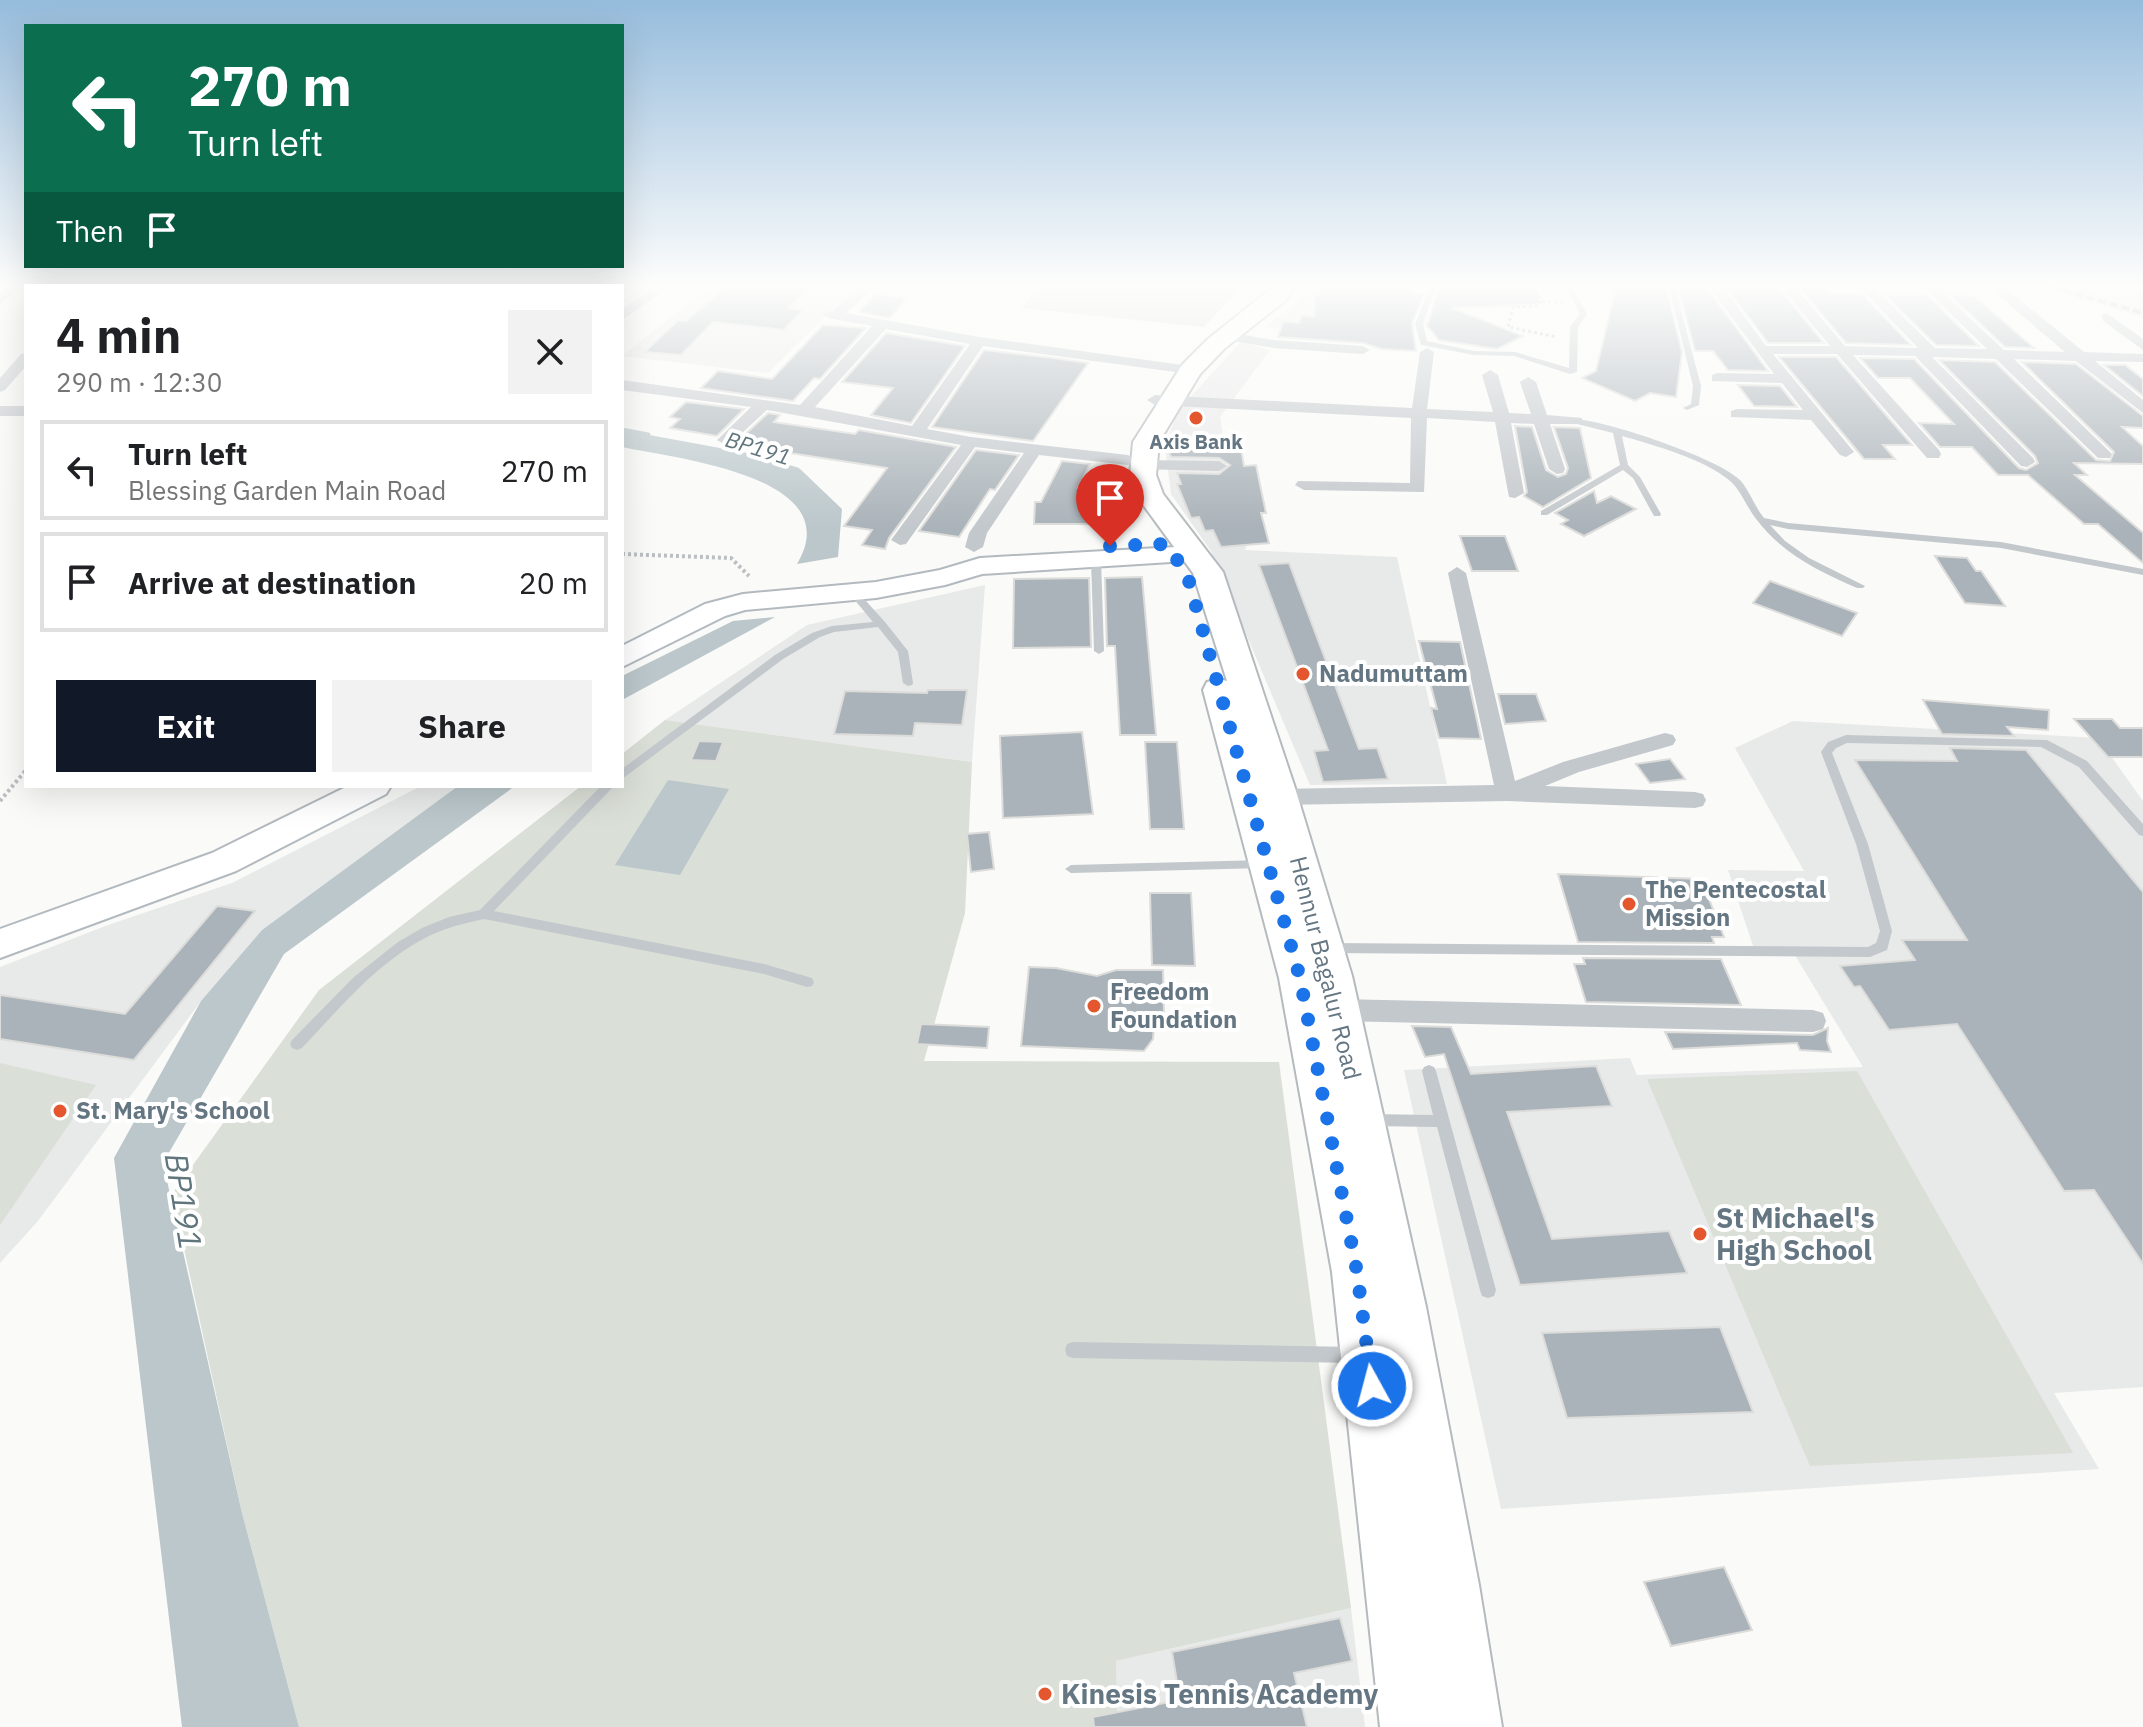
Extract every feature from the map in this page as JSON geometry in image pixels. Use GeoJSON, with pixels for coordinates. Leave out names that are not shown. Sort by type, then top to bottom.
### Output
{"type":"FeatureCollection","features":[{"type":"Feature","properties":{"kind":"main road","name":"Hennur Bagalur Road"},"geometry":{"type":"LineString","coordinates":[[1188,368],[1129,440],[1136,463],[1127,474],[1137,504],[1180,549],[1208,572],[1279,797],[1339,1010],[1357,1272],[1411,1727]]}},
{"type":"Feature","properties":{"kind":"main road","name":"Hennur Bagalur Road"},"geometry":{"type":"LineString","coordinates":[[1172,384],[1191,368]]}},
{"type":"Feature","properties":{"kind":"main road","name":"Hennur Bagalur Road"},"geometry":{"type":"LineString","coordinates":[[1180,549],[1300,978],[1401,1307],[1450,1585],[1471,1727]]}},
{"type":"Feature","properties":{"kind":"main road"},"geometry":{"type":"LineString","coordinates":[[624,639],[703,598],[740,588],[853,592],[945,577],[980,566],[1096,560],[1180,549]]}},
{"type":"Feature","properties":{"kind":"main road"},"geometry":{"type":"LineString","coordinates":[[624,657],[715,610],[780,588],[873,576],[976,552],[1180,549]]}},
{"type":"Feature","properties":{"kind":"main road"},"geometry":{"type":"LineString","coordinates":[[0,921],[225,840],[330,788]]}},
{"type":"Feature","properties":{"kind":"main road"},"geometry":{"type":"LineString","coordinates":[[0,944],[224,862],[371,788]]}},
{"type":"Feature","properties":{"kind":"street"},"geometry":{"type":"LineString","coordinates":[[0,387],[17,368]]}},
{"type":"Feature","properties":{"kind":"street"},"geometry":{"type":"LineString","coordinates":[[804,410],[842,368]]}},
{"type":"Feature","properties":{"kind":"street"},"geometry":{"type":"LineString","coordinates":[[917,431],[961,368]]}},
{"type":"Feature","properties":{"kind":"street"},"geometry":{"type":"LineString","coordinates":[[1098,368],[1172,384],[1419,413],[1576,421]]}},
{"type":"Feature","properties":{"kind":"street"},"geometry":{"type":"LineString","coordinates":[[1304,485],[1418,488],[1419,413],[1425,368]]}},
{"type":"Feature","properties":{"kind":"street"},"geometry":{"type":"LineString","coordinates":[[1777,368],[1846,452]]}},
{"type":"Feature","properties":{"kind":"street"},"geometry":{"type":"LineString","coordinates":[[1857,368],[1933,454]]}},
{"type":"Feature","properties":{"kind":"street"},"geometry":{"type":"LineString","coordinates":[[1939,368],[2027,462]]}},
{"type":"Feature","properties":{"kind":"street"},"geometry":{"type":"LineString","coordinates":[[2016,368],[2104,454]]}},
{"type":"Feature","properties":{"kind":"street"},"geometry":{"type":"LineString","coordinates":[[2094,368],[2143,408]]}},
{"type":"Feature","properties":{"kind":"street"},"geometry":{"type":"LineString","coordinates":[[1490,375],[1502,417],[1515,493]]}},
{"type":"Feature","properties":{"kind":"street"},"geometry":{"type":"LineString","coordinates":[[1717,378],[1786,379]]}},
{"type":"Feature","properties":{"kind":"street"},"geometry":{"type":"LineString","coordinates":[[1528,382],[1557,469]]}},
{"type":"Feature","properties":{"kind":"street"},"geometry":{"type":"LineString","coordinates":[[624,385],[804,410],[971,442],[1136,463],[1219,466]]}},
{"type":"Feature","properties":{"kind":"street"},"geometry":{"type":"LineString","coordinates":[[725,440],[764,404]]}},
{"type":"Feature","properties":{"kind":"street"},"geometry":{"type":"LineString","coordinates":[[0,411],[24,411]]}},
{"type":"Feature","properties":{"kind":"street"},"geometry":{"type":"LineString","coordinates":[[1737,414],[1816,415]]}},
{"type":"Feature","properties":{"kind":"street"},"geometry":{"type":"LineString","coordinates":[[900,540],[971,442]]}},
{"type":"Feature","properties":{"kind":"street"},"geometry":{"type":"LineString","coordinates":[[974,547],[978,533],[1035,449]]}},
{"type":"Feature","properties":{"kind":"street"},"geometry":{"type":"LineString","coordinates":[[1457,573],[1507,793]]}},
{"type":"Feature","properties":{"kind":"street"},"geometry":{"type":"LineString","coordinates":[[1507,793],[1571,767],[1665,740]]}},
{"type":"Feature","properties":{"kind":"street"},"geometry":{"type":"LineString","coordinates":[[1279,797],[1507,793],[1695,800]]}},
{"type":"Feature","properties":{"kind":"street"},"geometry":{"type":"LineString","coordinates":[[1339,1010],[1813,1021]]}},
{"type":"Feature","properties":{"kind":"lane"},"geometry":{"type":"LineString","coordinates":[[1687,408],[1695,405],[1697,386],[1692,368]]}},
{"type":"Feature","properties":{"kind":"lane"},"geometry":{"type":"LineString","coordinates":[[1576,421],[1617,431],[1714,466],[1738,483],[1776,541],[1809,564],[1860,586]]}},
{"type":"Feature","properties":{"kind":"lane"},"geometry":{"type":"LineString","coordinates":[[1617,431],[1624,466],[1636,477],[1657,514]]}},
{"type":"Feature","properties":{"kind":"lane"},"geometry":{"type":"LineString","coordinates":[[1544,513],[1624,466]]}},
{"type":"Feature","properties":{"kind":"lane"},"geometry":{"type":"LineString","coordinates":[[1761,520],[1788,526],[2001,545],[2143,572]]}},
{"type":"Feature","properties":{"kind":"lane"},"geometry":{"type":"LineString","coordinates":[[1096,560],[1099,651]]}},
{"type":"Feature","properties":{"kind":"lane"},"geometry":{"type":"LineString","coordinates":[[853,592],[903,651],[908,683]]}},
{"type":"Feature","properties":{"kind":"lane"},"geometry":{"type":"LineString","coordinates":[[624,773],[779,657],[816,635],[832,629],[882,624]]}},
{"type":"Feature","properties":{"kind":"lane"},"geometry":{"type":"LineString","coordinates":[[1323,948],[1870,952],[1882,946],[1886,931],[1862,844],[1826,752],[1832,745],[1846,739],[2043,743],[2083,764],[2143,832]]}},
{"type":"Feature","properties":{"kind":"lane"},"geometry":{"type":"LineString","coordinates":[[484,914],[606,788]]}},
{"type":"Feature","properties":{"kind":"lane"},"geometry":{"type":"LineString","coordinates":[[1071,869],[1268,864]]}},
{"type":"Feature","properties":{"kind":"lane"},"geometry":{"type":"LineString","coordinates":[[297,1044],[389,953],[432,926],[484,914],[764,969],[807,982]]}},
{"type":"Feature","properties":{"kind":"lane"},"geometry":{"type":"LineString","coordinates":[[1429,1071],[1488,1290]]}},
{"type":"Feature","properties":{"kind":"lane"},"geometry":{"type":"LineString","coordinates":[[1345,1120],[1442,1121]]}},
{"type":"Feature","properties":{"kind":"lane"},"geometry":{"type":"LineString","coordinates":[[1073,1350],[1369,1355]]}},
{"type":"Feature","properties":{"kind":"path"},"geometry":{"type":"LineString","coordinates":[[624,554],[731,558],[780,588]]}},
{"type":"Feature","properties":{"kind":"path"},"geometry":{"type":"LineString","coordinates":[[0,801],[24,772]]}},
{"type":"Feature","properties":{"kind":"shaded area"},"geometry":{"type":"Polygon","coordinates":[[[722,368],[773,368],[768,373],[722,368]]]}},
{"type":"Feature","properties":{"kind":"shaded area"},"geometry":{"type":"Polygon","coordinates":[[[1217,368],[1257,368],[1220,417],[1228,473],[1249,541],[1245,550],[1397,557],[1447,784],[1310,785],[1211,551],[1171,494],[1165,447],[1178,410],[1217,368]]]}},
{"type":"Feature","properties":{"kind":"shaded area"},"geometry":{"type":"Polygon","coordinates":[[[624,430],[758,455],[799,468],[842,509],[838,557],[797,564],[807,534],[799,510],[778,491],[748,477],[624,447],[624,430]]]}},
{"type":"Feature","properties":{"kind":"shaded area"},"geometry":{"type":"Polygon","coordinates":[[[985,585],[972,762],[665,720],[807,625],[985,585]]]}},
{"type":"Feature","properties":{"kind":"shaded area"},"geometry":{"type":"Polygon","coordinates":[[[775,617],[624,699],[624,675],[733,621],[775,617]]]}},
{"type":"Feature","properties":{"kind":"shaded area"},"geometry":{"type":"Polygon","coordinates":[[[665,720],[972,762],[965,913],[924,1061],[1279,1062],[1351,1608],[1116,1661],[1118,1727],[299,1727],[242,1513],[172,1194],[319,990],[578,788],[624,788],[624,752],[665,720]]]}},
{"type":"Feature","properties":{"kind":"shaded area"},"geometry":{"type":"Polygon","coordinates":[[[1793,721],[2098,738],[2143,801],[2143,1387],[2054,1393],[2099,1469],[1501,1509],[1404,1070],[1630,1058],[1637,1075],[1863,1067],[1793,952],[1755,952],[1728,870],[1804,871],[1735,748],[1793,721]]]}},
{"type":"Feature","properties":{"kind":"shaded area"},"geometry":{"type":"Polygon","coordinates":[[[668,780],[729,789],[680,875],[615,865],[668,780]]]}},
{"type":"Feature","properties":{"kind":"shaded area","name":"St. Mary's School"},"geometry":{"type":"Polygon","coordinates":[[[417,788],[455,788],[262,930],[201,1001],[38,1221],[0,1263],[0,967],[108,925],[232,883],[417,788]]]}},
{"type":"Feature","properties":{"kind":"shaded area"},"geometry":{"type":"Polygon","coordinates":[[[455,788],[512,788],[284,954],[163,1163],[242,1513],[299,1727],[182,1727],[114,1158],[201,1001],[262,930],[455,788]]]}},
{"type":"Feature","properties":{"kind":"shaded area"},"geometry":{"type":"Polygon","coordinates":[[[0,1063],[96,1085],[0,1225],[0,1063]]]}},
{"type":"Feature","properties":{"kind":"shaded area"},"geometry":{"type":"Polygon","coordinates":[[[1857,1071],[2073,1453],[1810,1466],[1647,1079],[1857,1071]]]}},
{"type":"Feature","properties":{"kind":"shaded area"},"geometry":{"type":"Polygon","coordinates":[[[1351,1608],[1365,1727],[1118,1727],[1116,1661],[1351,1608]]]}},
{"type":"Feature","properties":{"kind":"building"},"geometry":{"type":"Polygon","coordinates":[[[783,368],[830,368],[820,379],[814,378],[793,401],[701,388],[718,371],[772,379],[783,368]]]}},
{"type":"Feature","properties":{"kind":"building"},"geometry":{"type":"Polygon","coordinates":[[[855,368],[950,368],[911,423],[871,415],[893,388],[842,382],[855,368]]]}},
{"type":"Feature","properties":{"kind":"building"},"geometry":{"type":"Polygon","coordinates":[[[972,368],[1085,368],[1033,441],[932,427],[972,368]]]}},
{"type":"Feature","properties":{"kind":"building"},"geometry":{"type":"Polygon","coordinates":[[[1597,368],[1680,368],[1676,397],[1650,393],[1635,401],[1582,378],[1597,368]]]}},
{"type":"Feature","properties":{"kind":"building"},"geometry":{"type":"Polygon","coordinates":[[[1726,368],[1765,368],[1768,371],[1726,368]]]}},
{"type":"Feature","properties":{"kind":"building"},"geometry":{"type":"Polygon","coordinates":[[[1788,368],[1845,368],[1912,445],[1883,445],[1895,459],[1864,459],[1788,368]]]}},
{"type":"Feature","properties":{"kind":"building"},"geometry":{"type":"Polygon","coordinates":[[[1869,368],[1922,368],[2019,468],[2026,470],[2038,463],[2035,456],[1947,368],[2001,368],[2096,460],[2110,461],[2114,452],[2028,368],[2081,368],[2143,416],[2143,428],[2122,427],[2143,446],[2143,464],[2074,463],[2087,475],[2075,475],[2143,533],[2143,563],[2098,524],[2084,524],[2028,475],[1998,475],[1972,447],[1940,447],[1919,423],[1954,424],[1910,378],[1878,378],[1869,368]]]}},
{"type":"Feature","properties":{"kind":"building"},"geometry":{"type":"Polygon","coordinates":[[[2107,368],[2128,368],[2143,379],[2143,396],[2107,368]]]}},
{"type":"Feature","properties":{"kind":"building"},"geometry":{"type":"Polygon","coordinates":[[[1738,385],[1780,386],[1797,407],[1754,406],[1738,385]]]}},
{"type":"Feature","properties":{"kind":"building"},"geometry":{"type":"Polygon","coordinates":[[[686,402],[744,409],[717,436],[670,428],[680,419],[670,417],[686,402]]]}},
{"type":"Feature","properties":{"kind":"building"},"geometry":{"type":"Polygon","coordinates":[[[768,413],[780,415],[774,422],[855,434],[859,430],[956,447],[889,538],[885,549],[862,545],[872,530],[844,526],[887,468],[737,442],[768,413]]]}},
{"type":"Feature","properties":{"kind":"building"},"geometry":{"type":"Polygon","coordinates":[[[1515,426],[1532,427],[1546,470],[1558,477],[1566,474],[1568,468],[1554,427],[1580,428],[1591,478],[1543,507],[1524,496],[1527,492],[1515,426]]]}},
{"type":"Feature","properties":{"kind":"building"},"geometry":{"type":"Polygon","coordinates":[[[1241,448],[1244,466],[1256,465],[1266,513],[1261,513],[1269,543],[1221,547],[1213,530],[1205,531],[1199,517],[1191,518],[1177,484],[1181,484],[1177,473],[1219,474],[1230,465],[1219,458],[1171,457],[1168,449],[1241,448]]]}},
{"type":"Feature","properties":{"kind":"building"},"geometry":{"type":"Polygon","coordinates":[[[976,450],[1019,455],[995,490],[990,489],[959,537],[919,531],[976,450]]]}},
{"type":"Feature","properties":{"kind":"building"},"geometry":{"type":"Polygon","coordinates":[[[1062,461],[1090,464],[1078,488],[1103,488],[1103,502],[1111,502],[1112,524],[1034,524],[1035,502],[1041,502],[1062,461]]]}},
{"type":"Feature","properties":{"kind":"building"},"geometry":{"type":"Polygon","coordinates":[[[1594,491],[1597,503],[1611,496],[1636,509],[1584,536],[1561,524],[1568,520],[1555,513],[1594,491]]]}},
{"type":"Feature","properties":{"kind":"building"},"geometry":{"type":"Polygon","coordinates":[[[1460,536],[1505,536],[1518,571],[1472,571],[1460,536]]]}},
{"type":"Feature","properties":{"kind":"building"},"geometry":{"type":"Polygon","coordinates":[[[1935,556],[1967,558],[1976,571],[1981,571],[2005,606],[1965,603],[1935,556]]]}},
{"type":"Feature","properties":{"kind":"building"},"geometry":{"type":"Polygon","coordinates":[[[1289,563],[1359,749],[1377,748],[1388,779],[1323,782],[1314,751],[1328,750],[1259,565],[1289,563]]]}},
{"type":"Feature","properties":{"kind":"building"},"geometry":{"type":"Polygon","coordinates":[[[1142,577],[1156,735],[1120,735],[1115,646],[1107,646],[1105,578],[1142,577]]]}},
{"type":"Feature","properties":{"kind":"building"},"geometry":{"type":"Polygon","coordinates":[[[1089,578],[1091,647],[1013,648],[1014,579],[1089,578]]]}},
{"type":"Feature","properties":{"kind":"building"},"geometry":{"type":"Polygon","coordinates":[[[1770,581],[1857,613],[1842,636],[1753,603],[1770,581]]]}},
{"type":"Feature","properties":{"kind":"building"},"geometry":{"type":"Polygon","coordinates":[[[1419,641],[1460,642],[1481,739],[1439,738],[1431,708],[1437,709],[1419,641]]]}},
{"type":"Feature","properties":{"kind":"building"},"geometry":{"type":"Polygon","coordinates":[[[928,690],[967,690],[962,725],[915,723],[913,736],[834,734],[845,691],[927,693],[928,690]]]}},
{"type":"Feature","properties":{"kind":"building"},"geometry":{"type":"Polygon","coordinates":[[[1498,694],[1536,694],[1546,721],[1505,724],[1498,694]]]}},
{"type":"Feature","properties":{"kind":"building"},"geometry":{"type":"Polygon","coordinates":[[[1923,700],[2049,710],[2048,730],[2007,727],[2014,736],[1942,734],[1923,700]]]}},
{"type":"Feature","properties":{"kind":"building"},"geometry":{"type":"Polygon","coordinates":[[[2074,719],[2112,719],[2120,728],[2143,728],[2143,757],[2108,757],[2074,719]]]}},
{"type":"Feature","properties":{"kind":"building"},"geometry":{"type":"Polygon","coordinates":[[[1082,732],[1093,814],[1003,818],[1000,736],[1082,732]]]}},
{"type":"Feature","properties":{"kind":"building"},"geometry":{"type":"Polygon","coordinates":[[[699,741],[723,742],[716,761],[691,760],[699,741]]]}},
{"type":"Feature","properties":{"kind":"building"},"geometry":{"type":"Polygon","coordinates":[[[1145,742],[1177,742],[1184,829],[1150,829],[1145,742]]]}},
{"type":"Feature","properties":{"kind":"building"},"geometry":{"type":"Polygon","coordinates":[[[1950,748],[2026,750],[2143,892],[2143,1264],[2094,1190],[2064,1191],[1957,1024],[1889,1030],[1860,986],[1854,987],[1840,966],[1915,960],[1902,940],[1967,940],[1855,760],[1957,761],[1950,748]]]}},
{"type":"Feature","properties":{"kind":"building"},"geometry":{"type":"Polygon","coordinates":[[[1670,759],[1685,779],[1650,783],[1636,764],[1670,759]]]}},
{"type":"Feature","properties":{"kind":"building"},"geometry":{"type":"Polygon","coordinates":[[[989,832],[994,869],[971,872],[967,834],[989,832]]]}},
{"type":"Feature","properties":{"kind":"building","name":"The Pentecostal Mission"},"geometry":{"type":"Polygon","coordinates":[[[1558,874],[1701,879],[1724,937],[1712,937],[1714,943],[1578,942],[1558,874]]]}},
{"type":"Feature","properties":{"kind":"building"},"geometry":{"type":"Polygon","coordinates":[[[1150,893],[1191,893],[1195,966],[1152,965],[1150,893]]]}},
{"type":"Feature","properties":{"kind":"building"},"geometry":{"type":"Polygon","coordinates":[[[217,906],[255,911],[134,1060],[0,1039],[0,995],[125,1014],[217,906]]]}},
{"type":"Feature","properties":{"kind":"building"},"geometry":{"type":"Polygon","coordinates":[[[1583,958],[1721,959],[1741,1005],[1586,1002],[1574,964],[1585,964],[1583,958]]]}},
{"type":"Feature","properties":{"kind":"building","name":"Freedom Foundation"},"geometry":{"type":"Polygon","coordinates":[[[1029,967],[1056,968],[1097,976],[1116,970],[1163,970],[1164,1015],[1154,1025],[1153,1039],[1144,1051],[1021,1046],[1029,967]]]}},
{"type":"Feature","properties":{"kind":"building"},"geometry":{"type":"Polygon","coordinates":[[[921,1024],[989,1027],[987,1048],[917,1044],[921,1024]]]}},
{"type":"Feature","properties":{"kind":"building"},"geometry":{"type":"Polygon","coordinates":[[[1412,1026],[1451,1027],[1471,1074],[1596,1066],[1612,1106],[1507,1112],[1552,1239],[1669,1231],[1687,1273],[1520,1285],[1444,1054],[1425,1057],[1412,1026]]]}},
{"type":"Feature","properties":{"kind":"building"},"geometry":{"type":"Polygon","coordinates":[[[1828,1028],[1827,1041],[1831,1052],[1800,1050],[1797,1043],[1673,1049],[1665,1032],[1813,1035],[1828,1028]]]}},
{"type":"Feature","properties":{"kind":"building"},"geometry":{"type":"Polygon","coordinates":[[[1720,1327],[1753,1412],[1567,1418],[1542,1333],[1720,1327]]]}},
{"type":"Feature","properties":{"kind":"building"},"geometry":{"type":"Polygon","coordinates":[[[1724,1567],[1752,1630],[1671,1646],[1644,1582],[1724,1567]]]}},
{"type":"Feature","properties":{"kind":"building"},"geometry":{"type":"Polygon","coordinates":[[[1340,1618],[1352,1661],[1294,1673],[1307,1727],[1094,1727],[1093,1717],[1180,1700],[1172,1652],[1340,1618]]]}},
{"type":"Feature","properties":{"kind":"waterway","name":"BP191"},"geometry":{"type":"LineString","coordinates":[[624,430],[648,435]]}},
{"type":"Feature","properties":{"kind":"place","name":"Axis Bank"},"geometry":{"type":"Point","coordinates":[1196,418]}},
{"type":"Feature","properties":{"kind":"place","name":"Nadumuttam"},"geometry":{"type":"Point","coordinates":[1303,674]}},
{"type":"Feature","properties":{"kind":"place","name":"The Pentecostal Mission"},"geometry":{"type":"Point","coordinates":[1629,904]}},
{"type":"Feature","properties":{"kind":"place","name":"Freedom Foundation"},"geometry":{"type":"Point","coordinates":[1094,1006]}},
{"type":"Feature","properties":{"kind":"place","name":"St. Mary's School"},"geometry":{"type":"Point","coordinates":[60,1111]}},
{"type":"Feature","properties":{"kind":"place","name":"St Michael's High School"},"geometry":{"type":"Point","coordinates":[1700,1234]}},
{"type":"Feature","properties":{"kind":"place","name":"Kinesis Tennis Academy"},"geometry":{"type":"Point","coordinates":[1045,1694]}},
{"type":"Feature","properties":{"kind":"route"},"geometry":{"type":"LineString","coordinates":[[1110,546],[1166,544],[1187,574],[1300,978],[1357,1272],[1372,1386]]}}]}
